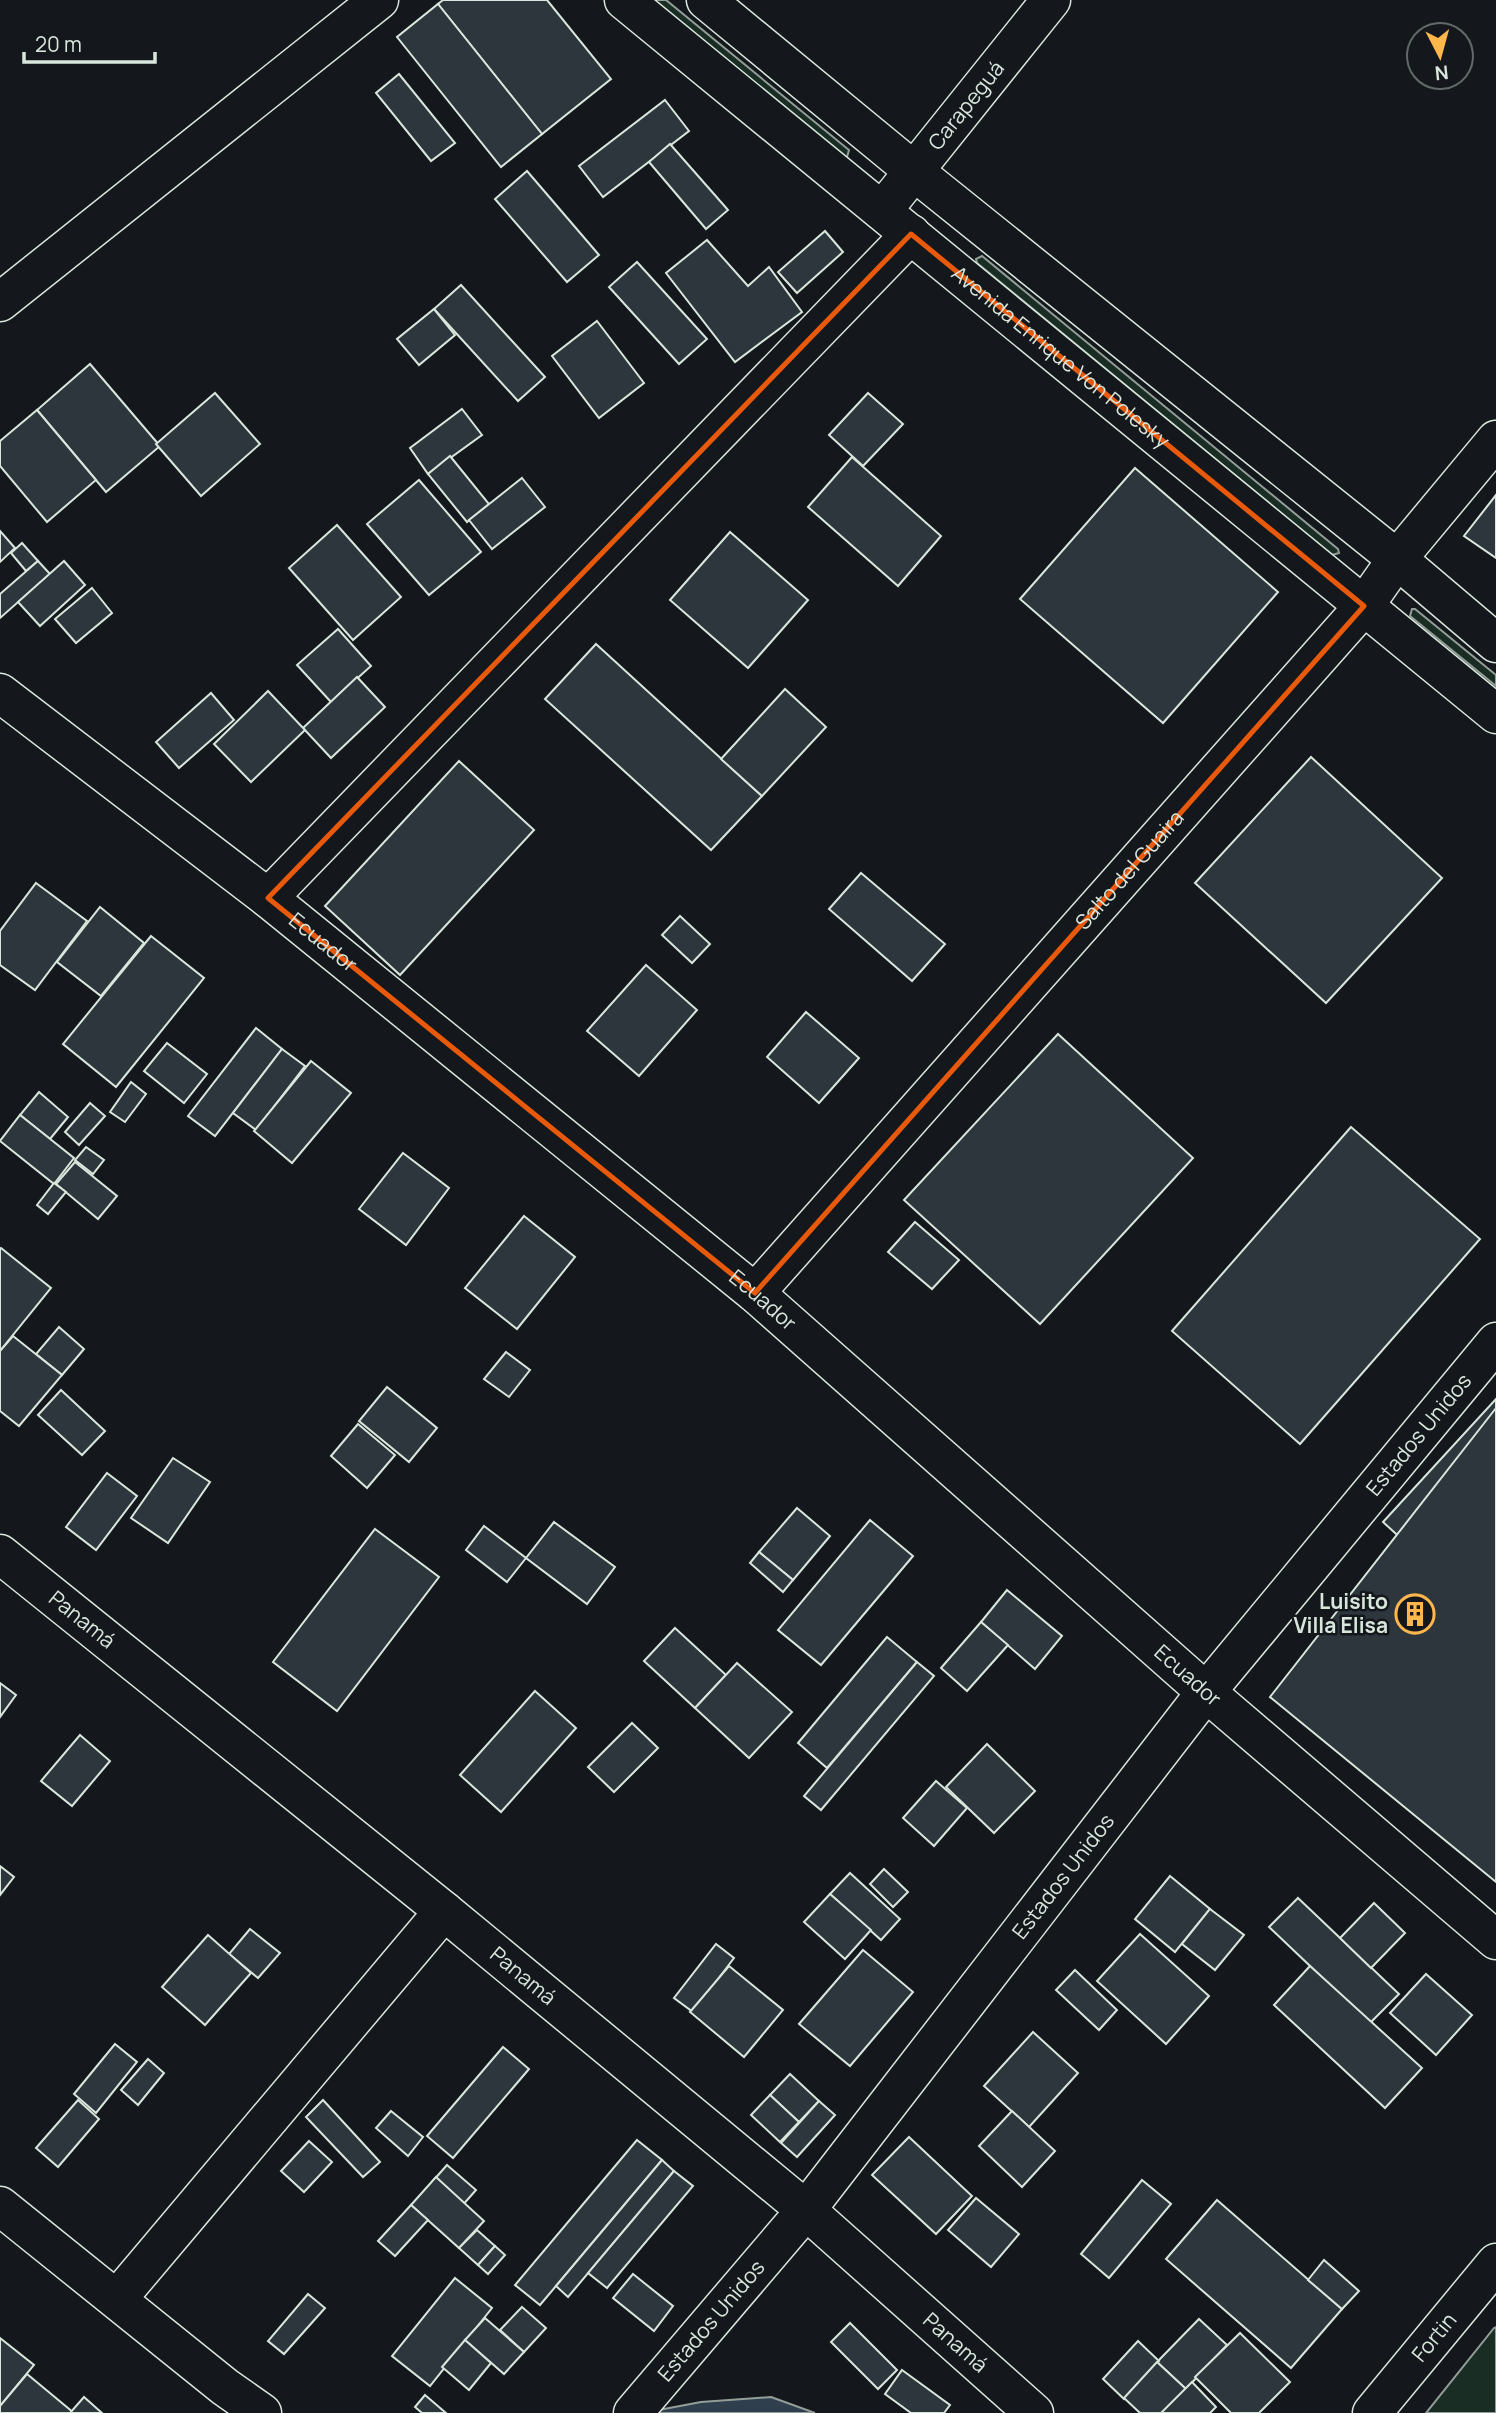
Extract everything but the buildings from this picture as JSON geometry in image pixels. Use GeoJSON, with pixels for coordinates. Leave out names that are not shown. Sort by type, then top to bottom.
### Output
{"type":"FeatureCollection","features":[{"type":"Feature","properties":{"kind":"street"},"geometry":{"type":"LineString","coordinates":[[0,302],[379,0]]}},
{"type":"Feature","properties":{"kind":"street","name":"Avenida Enrique Von Polesky"},"geometry":{"type":"LineString","coordinates":[[624,0],[1496,714]]}},
{"type":"Feature","properties":{"kind":"street"},"geometry":{"type":"LineString","coordinates":[[706,0],[915,172],[1397,559],[1496,643]]}},
{"type":"Feature","properties":{"kind":"street","name":"Carapeguá"},"geometry":{"type":"LineString","coordinates":[[268,898],[897,223],[915,172],[1051,0]]}},
{"type":"Feature","properties":{"kind":"street","name":"Salto del Guaira"},"geometry":{"type":"LineString","coordinates":[[755,1293],[1364,606],[1397,559],[1496,440]]}},
{"type":"Feature","properties":{"kind":"street","name":"Ecuador"},"geometry":{"type":"LineString","coordinates":[[0,693],[268,898],[755,1293],[1206,1692],[1496,1940]]}},
{"type":"Feature","properties":{"kind":"street","name":"Estados Unidos"},"geometry":{"type":"LineString","coordinates":[[633,2413],[806,2210],[1206,1692],[1496,1342]]}},
{"type":"Feature","properties":{"kind":"street","name":"Panamá"},"geometry":{"type":"LineString","coordinates":[[0,1554],[444,1911],[806,2210],[1034,2413]]}},
{"type":"Feature","properties":{"kind":"street"},"geometry":{"type":"LineString","coordinates":[[117,2299],[444,1911]]}},
{"type":"Feature","properties":{"kind":"street"},"geometry":{"type":"LineString","coordinates":[[0,2206],[117,2299],[215,2400],[262,2413]]}},
{"type":"Feature","properties":{"kind":"street","name":"Fortin"},"geometry":{"type":"LineString","coordinates":[[1372,2413],[1495,2266]]}},
{"type":"Feature","properties":{"kind":"highlighted area"},"geometry":{"type":"Polygon","coordinates":[[[911,234],[1364,606],[755,1293],[268,898],[911,234]]]}},
{"type":"Feature","properties":{"kind":"green space"},"geometry":{"type":"Polygon","coordinates":[[[652,0],[666,0],[849,150],[847,157],[843,157],[652,0]]]}},
{"type":"Feature","properties":{"kind":"green space"},"geometry":{"type":"Polygon","coordinates":[[[982,256],[1338,549],[1339,553],[1332,555],[977,263],[976,259],[982,256]]]}},
{"type":"Feature","properties":{"kind":"green space"},"geometry":{"type":"Polygon","coordinates":[[[1412,609],[1496,675],[1496,686],[1410,616],[1412,609]]]}},
{"type":"Feature","properties":{"kind":"green space"},"geometry":{"type":"Polygon","coordinates":[[[1496,2327],[1496,2413],[1426,2413],[1494,2328],[1496,2327]]]}},
{"type":"Feature","properties":{"kind":"water"},"geometry":{"type":"Polygon","coordinates":[[[771,2397],[815,2413],[643,2413],[701,2402],[771,2397]]]}},
{"type":"Feature","properties":{"kind":"place","name":"Luisito Villa Elisa"},"geometry":{"type":"Point","coordinates":[1415,1614]}}]}
